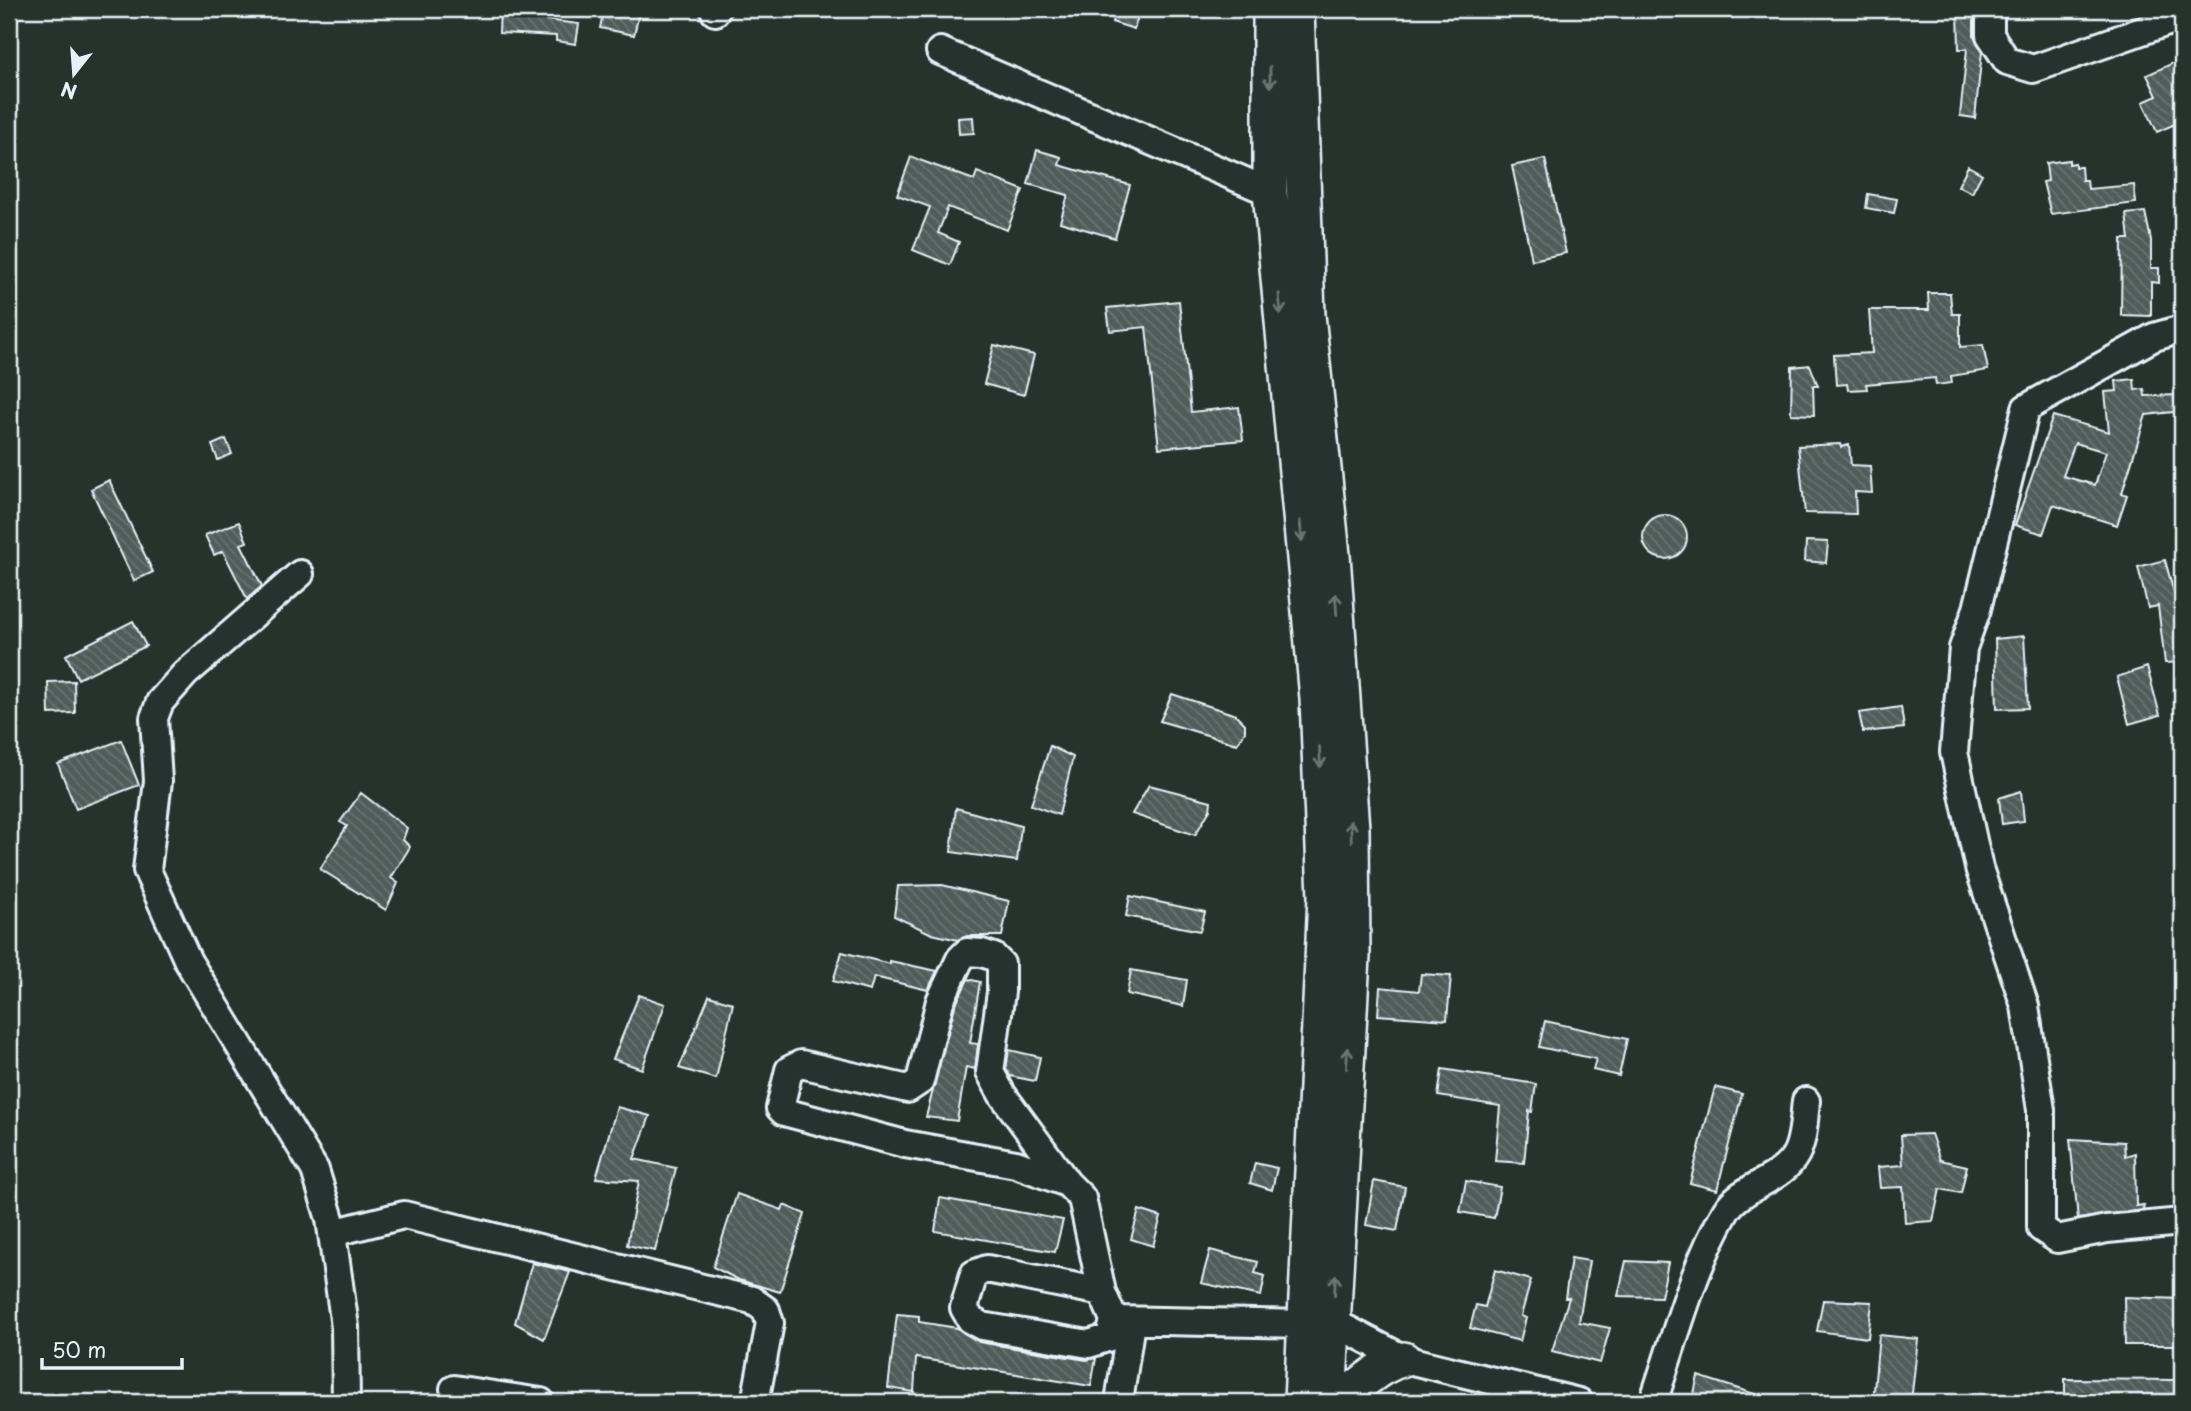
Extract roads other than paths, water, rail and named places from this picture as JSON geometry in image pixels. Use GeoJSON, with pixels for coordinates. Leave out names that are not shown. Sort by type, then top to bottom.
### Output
{"type":"FeatureCollection","features":[{"type":"Feature","properties":{"kind":"main road"},"geometry":{"type":"LineString","coordinates":[[1270,9],[1270,192],[1317,698],[1322,809],[1325,897],[1319,1323],[1329,1402],[1350,1395],[1379,1368],[1404,1359]]}},
{"type":"Feature","properties":{"kind":"main road"},"geometry":{"type":"LineString","coordinates":[[1297,9],[1308,315],[1333,555],[1352,829],[1353,956],[1319,1323],[1301,1402]]}},
{"type":"Feature","properties":{"kind":"street"},"geometry":{"type":"LineString","coordinates":[[1990,9],[1990,35],[2007,61],[2033,69],[2182,17]]}},
{"type":"Feature","properties":{"kind":"street"},"geometry":{"type":"LineString","coordinates":[[940,51],[1270,192]]}},
{"type":"Feature","properties":{"kind":"street"},"geometry":{"type":"LineString","coordinates":[[2182,329],[2154,337],[2026,408],[1977,609],[1962,648],[1955,752],[1979,868],[2025,1006],[2041,1110],[2041,1228],[2057,1239],[2107,1229],[2182,1222]]}},
{"type":"Feature","properties":{"kind":"street"},"geometry":{"type":"LineString","coordinates":[[300,574],[185,674],[160,702],[155,718],[158,780],[147,870],[188,961],[315,1170],[332,1233],[345,1327],[346,1402]]}},
{"type":"Feature","properties":{"kind":"street"},"geometry":{"type":"LineString","coordinates":[[1067,1183],[1016,1164],[905,1144],[784,1112],[780,1108],[789,1070],[801,1064],[908,1089],[915,1087],[920,1081],[940,1002],[960,958],[967,952],[994,957],[1000,964],[1001,992],[990,1072],[1002,1094],[1067,1183],[1082,1198],[1102,1292],[1123,1321],[1119,1402]]}},
{"type":"Feature","properties":{"kind":"street"},"geometry":{"type":"LineString","coordinates":[[1653,1402],[1707,1246],[1728,1207],[1791,1162],[1798,1151],[1807,1101]]}},
{"type":"Feature","properties":{"kind":"street"},"geometry":{"type":"LineString","coordinates":[[332,1233],[404,1215],[752,1300],[766,1310],[770,1323],[755,1402]]}},
{"type":"Feature","properties":{"kind":"street"},"geometry":{"type":"LineString","coordinates":[[1102,1292],[986,1269],[974,1274],[964,1308],[971,1320],[982,1326],[1089,1345],[1110,1337],[1123,1321]]}},
{"type":"Feature","properties":{"kind":"street"},"geometry":{"type":"LineString","coordinates":[[1123,1321],[1319,1323],[1404,1359],[1579,1402]]}},
{"type":"Feature","properties":{"kind":"street"},"geometry":{"type":"LineString","coordinates":[[454,1390],[541,1402]]}}]}
